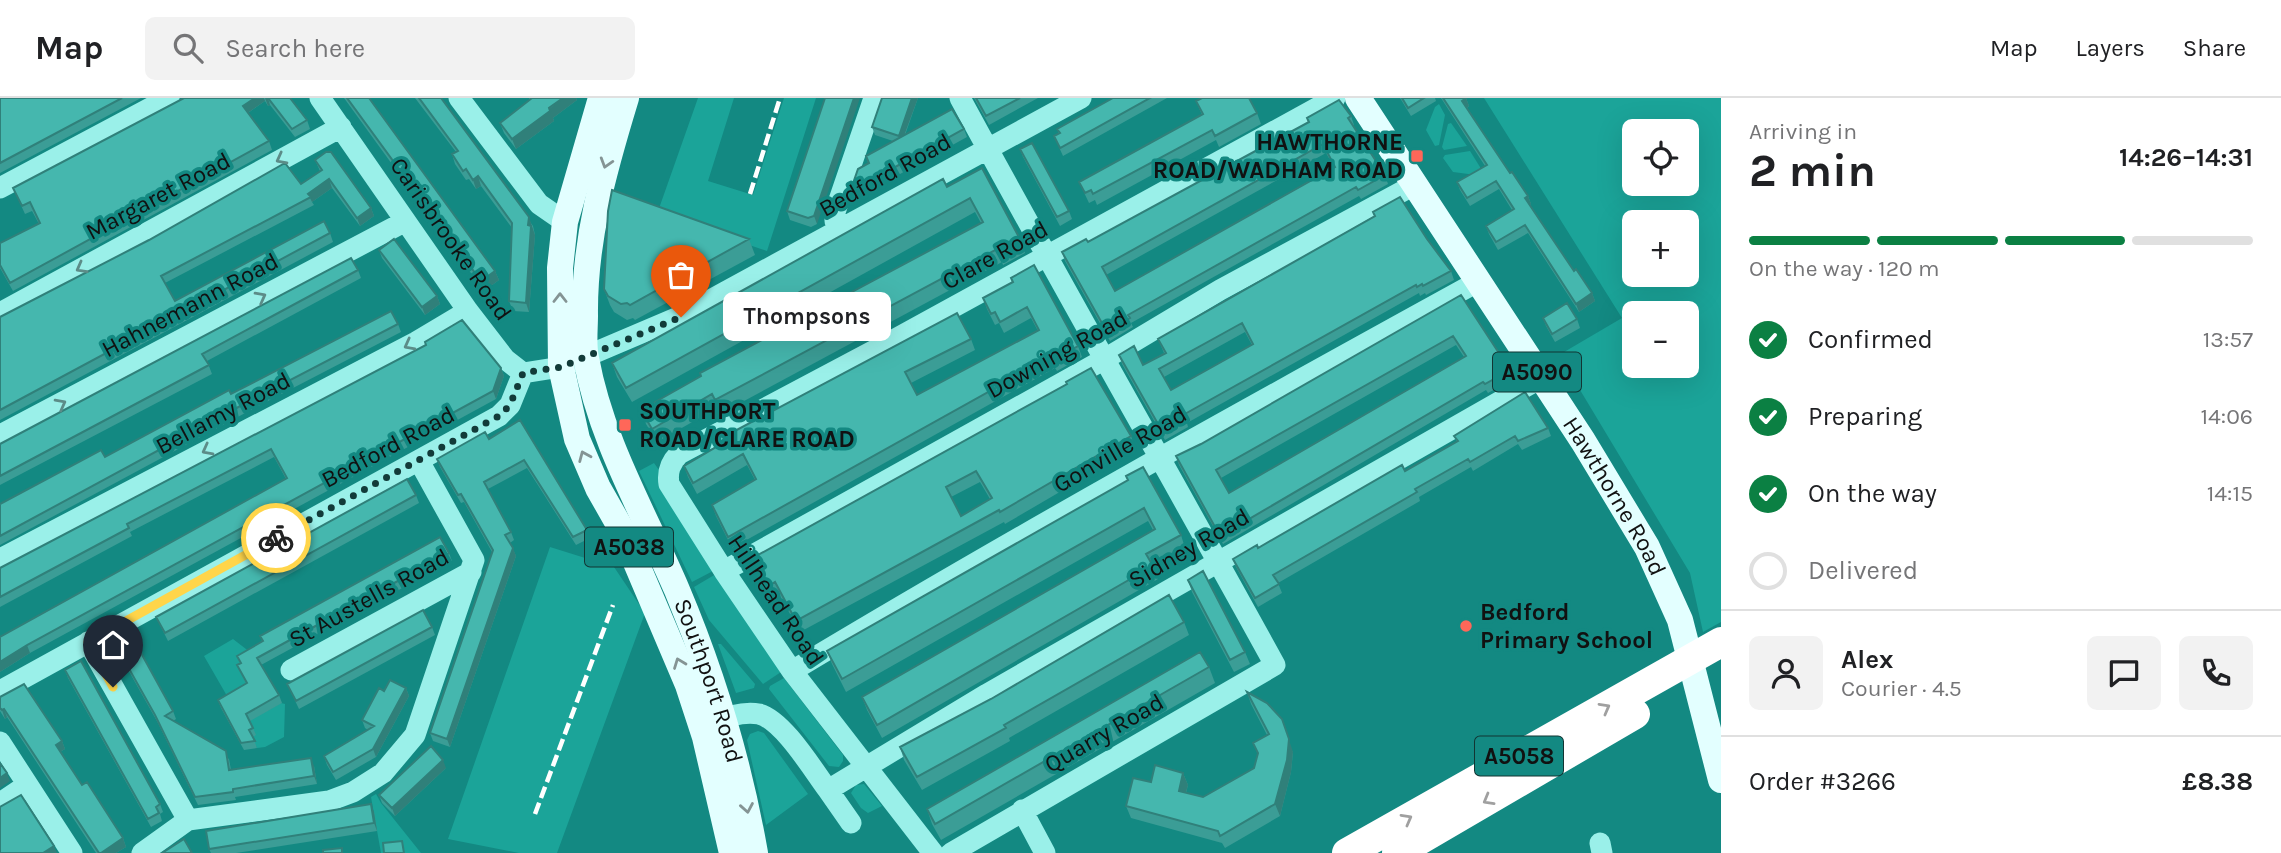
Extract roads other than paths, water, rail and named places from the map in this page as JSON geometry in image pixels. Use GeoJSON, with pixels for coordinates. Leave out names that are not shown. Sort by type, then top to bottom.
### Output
{"type":"FeatureCollection","features":[{"type":"Feature","properties":{"kind":"highway","name":"A5058"},"geometry":{"type":"LineString","coordinates":[[1397,853],[1702,667],[1721,642]]}},
{"type":"Feature","properties":{"kind":"highway","name":"A5058"},"geometry":{"type":"LineString","coordinates":[[1347,853],[1702,667]]}},
{"type":"Feature","properties":{"kind":"main road","name":"A5038"},"geometry":{"type":"LineString","coordinates":[[561,367],[561,268],[565,222],[601,98]]}},
{"type":"Feature","properties":{"kind":"main road","name":"A5038"},"geometry":{"type":"LineString","coordinates":[[585,356],[585,280],[591,228],[600,182],[626,98]]}},
{"type":"Feature","properties":{"kind":"main road","name":"Hawthorne Road"},"geometry":{"type":"LineString","coordinates":[[1358,98],[1583,441],[1647,547],[1702,667],[1721,780]]}},
{"type":"Feature","properties":{"kind":"main road","name":"Southport Road"},"geometry":{"type":"LineString","coordinates":[[585,356],[607,433],[699,644],[712,723]]}},
{"type":"Feature","properties":{"kind":"main road","name":"Southport Road"},"geometry":{"type":"LineString","coordinates":[[561,367],[577,439],[598,488],[622,532],[669,637],[712,723],[735,753],[746,853]]}},
{"type":"Feature","properties":{"kind":"street"},"geometry":{"type":"LineString","coordinates":[[0,188],[169,98]]}},
{"type":"Feature","properties":{"kind":"street","name":"Carisbrooke Road"},"geometry":{"type":"LineString","coordinates":[[320,98],[468,311],[505,359],[523,373]]}},
{"type":"Feature","properties":{"kind":"street"},"geometry":{"type":"LineString","coordinates":[[459,98],[539,204],[565,222]]}},
{"type":"Feature","properties":{"kind":"street"},"geometry":{"type":"LineString","coordinates":[[840,230],[835,221],[835,212],[874,98]]}},
{"type":"Feature","properties":{"kind":"street"},"geometry":{"type":"LineString","coordinates":[[960,98],[1103,360],[1160,456],[1217,561]]}},
{"type":"Feature","properties":{"kind":"street","name":"Bedford Road"},"geometry":{"type":"LineString","coordinates":[[561,367],[681,317],[1081,98]]}},
{"type":"Feature","properties":{"kind":"street","name":"Clare Road"},"geometry":{"type":"LineString","coordinates":[[679,454],[1335,98]]}},
{"type":"Feature","properties":{"kind":"street","name":"Margaret Road"},"geometry":{"type":"LineString","coordinates":[[0,313],[341,127]]}},
{"type":"Feature","properties":{"kind":"street","name":"Downing Road"},"geometry":{"type":"LineString","coordinates":[[724,571],[1103,360],[1220,290],[1416,184]]}},
{"type":"Feature","properties":{"kind":"street","name":"Hahnemann Road"},"geometry":{"type":"LineString","coordinates":[[0,435],[404,222]]}},
{"type":"Feature","properties":{"kind":"street","name":"Gonville Road"},"geometry":{"type":"LineString","coordinates":[[792,671],[1160,456],[1479,281]]}},
{"type":"Feature","properties":{"kind":"street","name":"Bellamy Road"},"geometry":{"type":"LineString","coordinates":[[0,559],[416,342],[468,311]]}},
{"type":"Feature","properties":{"kind":"street"},"geometry":{"type":"LineString","coordinates":[[523,373],[561,367]]}},
{"type":"Feature","properties":{"kind":"street","name":"Bedford Road"},"geometry":{"type":"LineString","coordinates":[[0,691],[499,416],[510,405],[523,373]]}},
{"type":"Feature","properties":{"kind":"street","name":"Sidney Road"},"geometry":{"type":"LineString","coordinates":[[864,768],[1217,561],[1541,378]]}},
{"type":"Feature","properties":{"kind":"street","name":"Hillhead Road"},"geometry":{"type":"LineString","coordinates":[[679,454],[670,467],[669,484],[724,571],[792,671],[864,768],[933,853]]}},
{"type":"Feature","properties":{"kind":"street"},"geometry":{"type":"LineString","coordinates":[[142,853],[188,820],[329,801],[353,792],[383,772],[415,735],[474,560],[419,461]]}},
{"type":"Feature","properties":{"kind":"street","name":"Quarry Road"},"geometry":{"type":"LineString","coordinates":[[959,851],[1022,810],[1275,665],[1217,561]]}},
{"type":"Feature","properties":{"kind":"street","name":"St Austells Road"},"geometry":{"type":"LineString","coordinates":[[291,670],[471,572]]}},
{"type":"Feature","properties":{"kind":"street"},"geometry":{"type":"LineString","coordinates":[[88,642],[188,820]]}},
{"type":"Feature","properties":{"kind":"street"},"geometry":{"type":"LineString","coordinates":[[712,723],[758,713],[773,721],[782,729],[851,823]]}},
{"type":"Feature","properties":{"kind":"street"},"geometry":{"type":"LineString","coordinates":[[0,742],[72,853]]}},
{"type":"Feature","properties":{"kind":"street"},"geometry":{"type":"LineString","coordinates":[[828,790],[864,768]]}},
{"type":"Feature","properties":{"kind":"street"},"geometry":{"type":"LineString","coordinates":[[0,803],[27,785]]}},
{"type":"Feature","properties":{"kind":"street"},"geometry":{"type":"LineString","coordinates":[[1022,810],[1045,853]]}},
{"type":"Feature","properties":{"kind":"railway"},"geometry":{"type":"LineString","coordinates":[[750,194],[780,98]]}},
{"type":"Feature","properties":{"kind":"railway"},"geometry":{"type":"LineString","coordinates":[[535,814],[613,605]]}},
{"type":"Feature","properties":{"kind":"place","name":"HAWTHORNE ROAD/WADHAM ROAD"},"geometry":{"type":"Point","coordinates":[1417,156]}},
{"type":"Feature","properties":{"kind":"place","name":"Thompsons"},"geometry":{"type":"Point","coordinates":[681,317]}},
{"type":"Feature","properties":{"kind":"place","name":"SOUTHPORT ROAD/CLARE ROAD"},"geometry":{"type":"Point","coordinates":[625,425]}},
{"type":"Feature","properties":{"kind":"place","name":"Bedford Primary School"},"geometry":{"type":"Point","coordinates":[1466,626]}}]}
